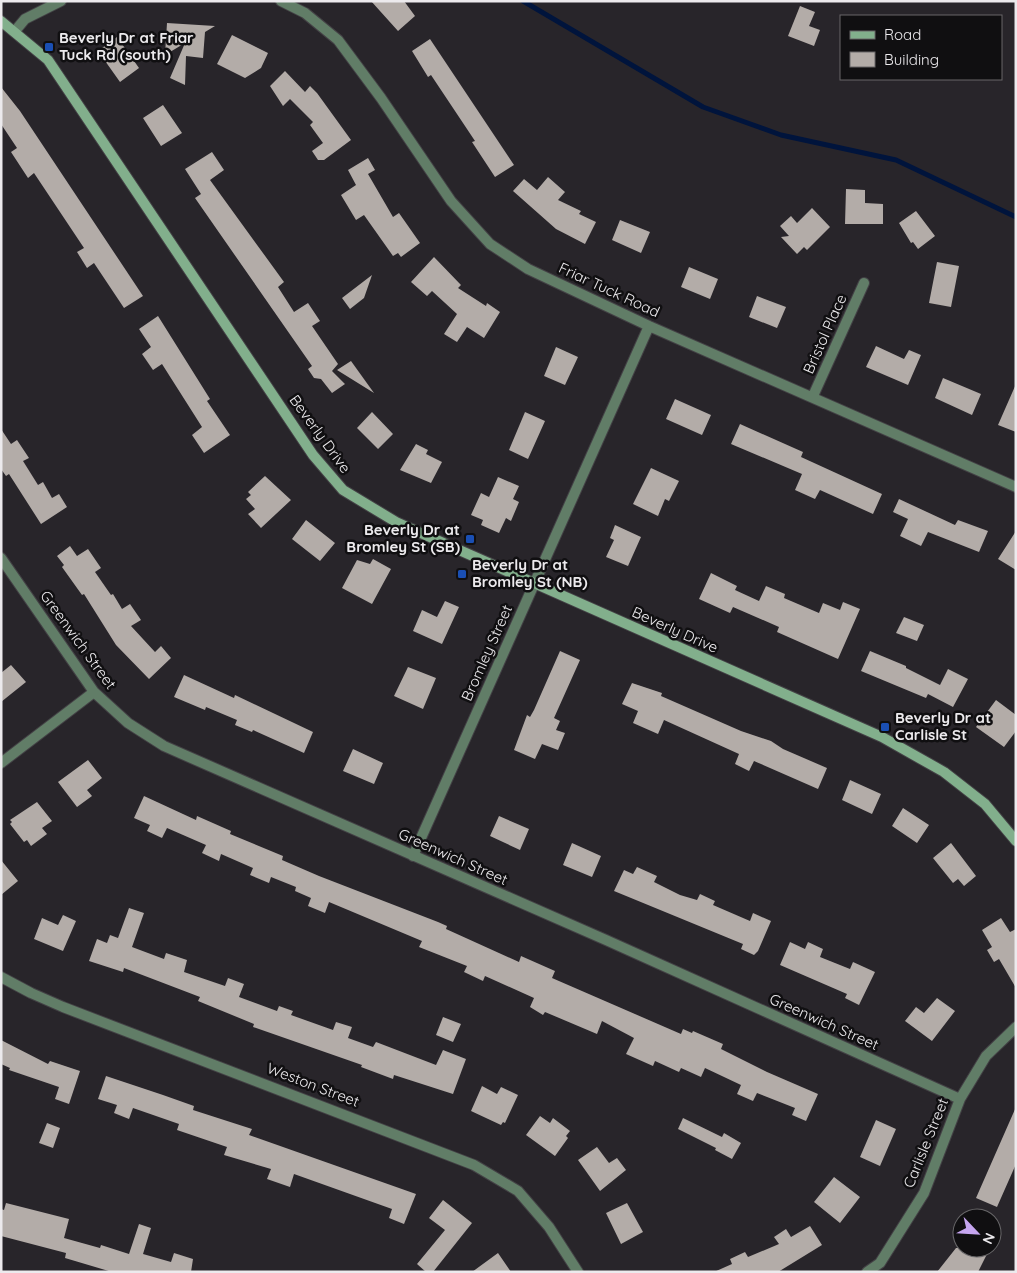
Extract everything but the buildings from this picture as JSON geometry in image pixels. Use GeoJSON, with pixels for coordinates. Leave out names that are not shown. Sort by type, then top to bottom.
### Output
{"type":"FeatureCollection","features":[{"type":"Feature","properties":{"kind":"street"},"geometry":{"type":"LineString","coordinates":[[15,31],[25,19],[61,1]]}},
{"type":"Feature","properties":{"kind":"street","name":"Friar Tuck Road"},"geometry":{"type":"LineString","coordinates":[[281,1],[305,13],[338,40],[381,98],[451,201],[490,244],[528,269],[649,326],[813,396],[1016,487]]}},
{"type":"Feature","properties":{"kind":"street","name":"Beverly Drive"},"geometry":{"type":"LineString","coordinates":[[1,21],[48,60],[313,455],[343,490],[396,522],[882,737],[944,772],[985,804],[1016,841]]}},
{"type":"Feature","properties":{"kind":"street","name":"Bristol Place"},"geometry":{"type":"LineString","coordinates":[[813,396],[864,283]]}},
{"type":"Feature","properties":{"kind":"street","name":"Bromley Street"},"geometry":{"type":"LineString","coordinates":[[413,856],[649,326]]}},
{"type":"Feature","properties":{"kind":"street","name":"Greenwich Street"},"geometry":{"type":"LineString","coordinates":[[1,558],[94,692],[128,723],[164,746],[960,1100]]}},
{"type":"Feature","properties":{"kind":"street"},"geometry":{"type":"LineString","coordinates":[[1,763],[94,692]]}},
{"type":"Feature","properties":{"kind":"street","name":"Weston Street"},"geometry":{"type":"LineString","coordinates":[[1,977],[63,1007],[474,1165],[518,1190],[549,1227],[578,1272]]}},
{"type":"Feature","properties":{"kind":"street","name":"Carlisle Street"},"geometry":{"type":"LineString","coordinates":[[867,1272],[880,1263],[924,1193],[960,1100],[986,1056],[1016,1027]]}},
{"type":"Feature","properties":{"kind":"waterway"},"geometry":{"type":"LineString","coordinates":[[523,1],[703,107],[781,135],[896,160],[1016,217]]}},
{"type":"Feature","properties":{"kind":"place","name":"Beverly Dr at Friar Tuck Rd (south)"},"geometry":{"type":"Point","coordinates":[49,47]}},
{"type":"Feature","properties":{"kind":"place","name":"Beverly Dr at Bromley St (SB)"},"geometry":{"type":"Point","coordinates":[470,539]}},
{"type":"Feature","properties":{"kind":"place","name":"Beverly Dr at Bromley St (NB)"},"geometry":{"type":"Point","coordinates":[462,574]}},
{"type":"Feature","properties":{"kind":"place","name":"Beverly Dr at Carlisle St"},"geometry":{"type":"Point","coordinates":[885,727]}}]}
